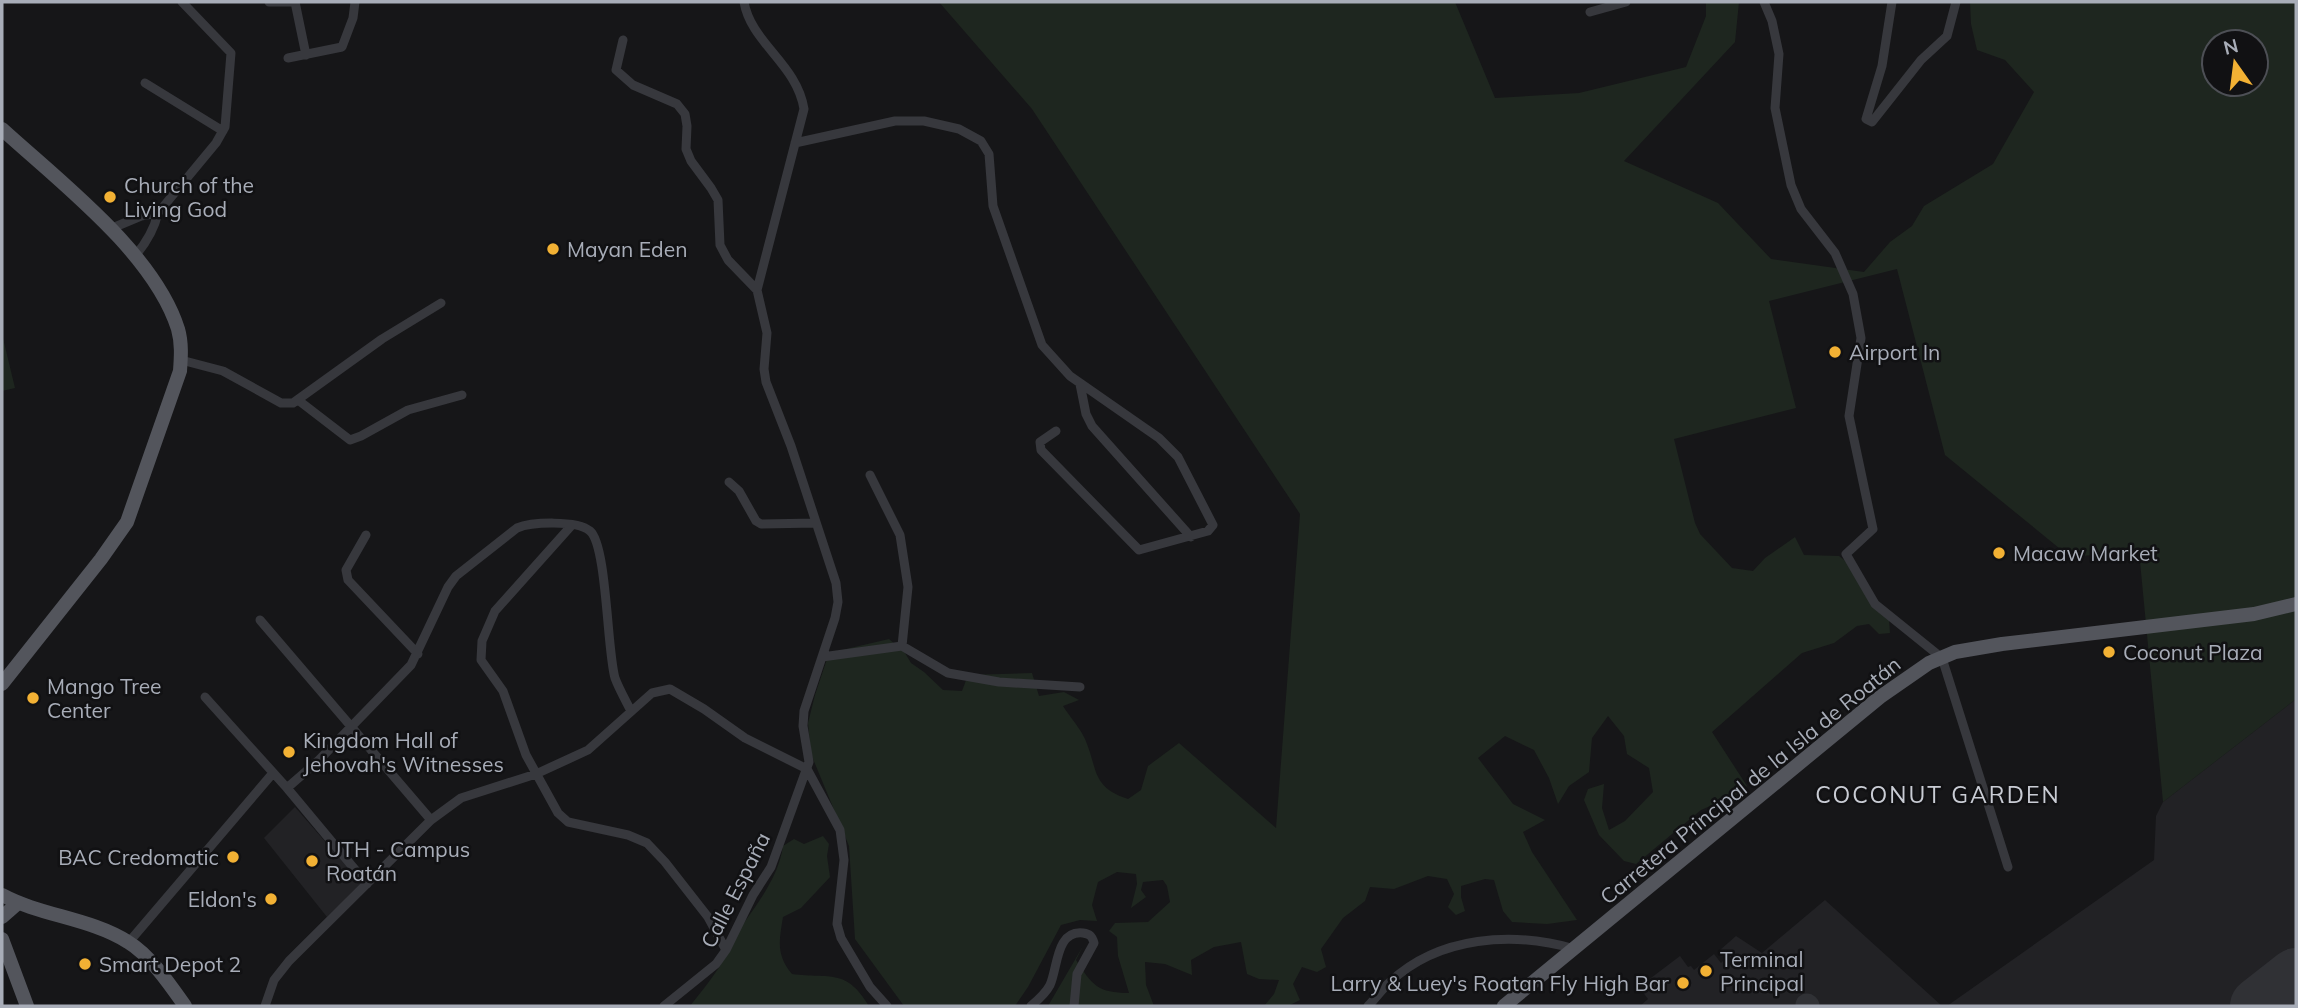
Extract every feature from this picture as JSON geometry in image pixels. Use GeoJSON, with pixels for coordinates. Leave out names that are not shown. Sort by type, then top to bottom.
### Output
{"type":"FeatureCollection","features":[{"type":"Feature","properties":{"kind":"main road"},"geometry":{"type":"LineString","coordinates":[[2,129],[110,229],[135,256],[168,304],[178,330],[181,360],[180,371],[127,522],[2,684]]}},
{"type":"Feature","properties":{"kind":"main road","name":"Carretera Principal de la Isla de Roatán"},"geometry":{"type":"LineString","coordinates":[[1504,1006],[1880,697],[1929,663],[1955,652],[2002,644],[2254,614],[2296,604]]}},
{"type":"Feature","properties":{"kind":"main road"},"geometry":{"type":"LineString","coordinates":[[2,895],[129,942],[165,976],[186,1006]]}},
{"type":"Feature","properties":{"kind":"main road"},"geometry":{"type":"LineString","coordinates":[[2,917],[18,903]]}},
{"type":"Feature","properties":{"kind":"main road"},"geometry":{"type":"LineString","coordinates":[[2,939],[27,1006]]}},
{"type":"Feature","properties":{"kind":"street"},"geometry":{"type":"LineString","coordinates":[[135,256],[146,243],[158,213],[223,131],[231,53],[182,2]]}},
{"type":"Feature","properties":{"kind":"street"},"geometry":{"type":"LineString","coordinates":[[269,2],[294,2],[306,55]]}},
{"type":"Feature","properties":{"kind":"street"},"geometry":{"type":"LineString","coordinates":[[288,58],[342,47],[353,18],[355,2]]}},
{"type":"Feature","properties":{"kind":"street"},"geometry":{"type":"LineString","coordinates":[[744,2],[749,20],[796,81],[804,109],[757,290],[767,333],[764,369],[766,382],[836,583],[838,602],[804,711],[803,726],[809,755],[807,769]]}},
{"type":"Feature","properties":{"kind":"street"},"geometry":{"type":"LineString","coordinates":[[1590,12],[1626,2]]}},
{"type":"Feature","properties":{"kind":"street"},"geometry":{"type":"LineString","coordinates":[[1764,2],[1772,21],[1779,54],[1775,108],[1791,186],[1801,209],[1835,253],[1853,294],[1861,338],[1849,416],[1873,529],[1846,554],[1875,604],[1942,657],[2008,867]]}},
{"type":"Feature","properties":{"kind":"street"},"geometry":{"type":"LineString","coordinates":[[1892,2],[1882,66],[1866,119],[1872,122],[1921,60],[1947,36],[1956,2]]}},
{"type":"Feature","properties":{"kind":"street"},"geometry":{"type":"LineString","coordinates":[[623,40],[616,70],[634,85],[677,104],[685,114],[686,149],[691,161],[718,200],[720,245],[728,260],[757,290]]}},
{"type":"Feature","properties":{"kind":"street"},"geometry":{"type":"LineString","coordinates":[[145,83],[223,131]]}},
{"type":"Feature","properties":{"kind":"street"},"geometry":{"type":"LineString","coordinates":[[795,143],[895,121],[924,121],[959,128],[981,141],[989,154],[993,206],[1042,345],[1080,384],[1159,438],[1178,457],[1213,525],[1208,531],[1191,537],[1139,550],[1041,450],[1040,442],[1056,430]]}},
{"type":"Feature","properties":{"kind":"street"},"geometry":{"type":"LineString","coordinates":[[110,229],[141,216],[158,213]]}},
{"type":"Feature","properties":{"kind":"street"},"geometry":{"type":"LineString","coordinates":[[181,360],[223,372],[281,403],[293,403],[382,339],[441,303]]}},
{"type":"Feature","properties":{"kind":"street"},"geometry":{"type":"LineString","coordinates":[[1080,384],[1086,414],[1092,426],[1191,537]]}},
{"type":"Feature","properties":{"kind":"street"},"geometry":{"type":"LineString","coordinates":[[298,400],[350,440],[408,410],[462,395]]}},
{"type":"Feature","properties":{"kind":"street"},"geometry":{"type":"LineString","coordinates":[[870,475],[900,535],[908,587],[902,646]]}},
{"type":"Feature","properties":{"kind":"street"},"geometry":{"type":"LineString","coordinates":[[729,482],[739,491],[756,521],[761,524],[816,523]]}},
{"type":"Feature","properties":{"kind":"street"},"geometry":{"type":"LineString","coordinates":[[287,788],[320,760],[411,665],[448,587],[456,576],[527,523],[571,526],[592,533],[601,562],[615,678],[631,712]]}},
{"type":"Feature","properties":{"kind":"street"},"geometry":{"type":"LineString","coordinates":[[571,526],[501,603],[490,621],[480,651],[481,660],[503,691],[515,730],[558,813],[568,822],[628,835],[646,843],[666,862],[708,917],[726,950]]}},
{"type":"Feature","properties":{"kind":"street"},"geometry":{"type":"LineString","coordinates":[[366,535],[346,570],[348,580],[418,654]]}},
{"type":"Feature","properties":{"kind":"street"},"geometry":{"type":"LineString","coordinates":[[260,621],[431,820]]}},
{"type":"Feature","properties":{"kind":"street"},"geometry":{"type":"LineString","coordinates":[[822,657],[902,646],[948,673],[999,682],[1080,687]]}},
{"type":"Feature","properties":{"kind":"street"},"geometry":{"type":"LineString","coordinates":[[265,1006],[274,980],[289,961],[431,820],[461,798],[536,774],[588,750],[652,694],[670,689],[705,709],[745,738],[807,769],[840,830],[844,860],[837,924],[841,938],[870,987],[887,1006]]}},
{"type":"Feature","properties":{"kind":"street"},"geometry":{"type":"LineString","coordinates":[[205,698],[287,788],[367,884]]}},
{"type":"Feature","properties":{"kind":"street","name":"Calle España"},"geometry":{"type":"LineString","coordinates":[[664,1006],[716,964],[726,950],[753,895],[771,867],[807,769]]}},
{"type":"Feature","properties":{"kind":"street"},"geometry":{"type":"LineString","coordinates":[[129,942],[273,773]]}},
{"type":"Feature","properties":{"kind":"street"},"geometry":{"type":"LineString","coordinates":[[1031,1006],[1050,984],[1063,942],[1069,935],[1080,932],[1088,934],[1094,943],[1077,974],[1074,1006]]}},
{"type":"Feature","properties":{"kind":"street"},"geometry":{"type":"LineString","coordinates":[[1368,1006],[1392,981],[1428,957],[1469,941],[1548,941],[1575,949]]}},
{"type":"Feature","properties":{"kind":"shaded area"},"geometry":{"type":"Polygon","coordinates":[[[939,2],[1455,2],[1495,98],[1579,93],[1686,67],[1706,16],[1706,2],[1739,2],[1735,42],[1624,161],[1718,203],[1771,259],[1864,272],[1890,242],[1912,226],[1924,206],[1993,164],[2034,92],[2005,60],[1977,50],[1971,24],[1970,2],[2296,2],[2296,699],[2163,802],[2139,551],[2070,557],[1945,455],[1897,269],[1769,301],[1796,408],[1674,439],[1695,523],[1700,534],[1732,568],[1753,571],[1765,558],[1795,537],[1804,555],[1839,556],[1848,563],[1889,620],[1890,633],[1879,634],[1869,624],[1857,626],[1834,643],[1802,653],[1712,732],[1747,786],[1738,794],[1701,810],[1636,864],[1624,861],[1599,835],[1584,800],[1588,789],[1604,784],[1602,808],[1609,830],[1625,821],[1653,792],[1649,768],[1627,754],[1624,736],[1608,716],[1592,738],[1589,772],[1569,786],[1558,804],[1549,778],[1534,750],[1505,736],[1478,758],[1513,804],[1545,820],[1523,832],[1532,852],[1577,920],[1547,924],[1512,922],[1503,911],[1494,880],[1485,879],[1461,886],[1465,911],[1456,915],[1448,907],[1454,894],[1447,879],[1428,876],[1394,889],[1370,887],[1365,901],[1343,918],[1321,949],[1326,967],[1317,972],[1302,967],[1293,984],[1300,1000],[1288,1006],[1264,1006],[1274,994],[1279,980],[1259,979],[1247,974],[1241,942],[1214,947],[1191,960],[1192,975],[1165,964],[1145,962],[1146,985],[1154,1006],[1048,1006],[1083,946],[1076,960],[1087,976],[1103,989],[1129,993],[1118,956],[1117,937],[1109,931],[1115,923],[1148,922],[1170,902],[1163,880],[1143,882],[1141,890],[1146,897],[1131,908],[1137,884],[1136,874],[1117,872],[1098,882],[1092,905],[1097,921],[1080,920],[1061,925],[1015,1006],[904,1006],[855,939],[849,846],[811,754],[808,723],[829,653],[889,639],[905,653],[911,663],[943,690],[962,691],[968,675],[1032,673],[1039,696],[1064,692],[1079,700],[1063,706],[1083,735],[1098,776],[1108,789],[1128,799],[1141,790],[1148,766],[1179,743],[1276,828],[1300,514],[1032,109],[939,2]]]}},
{"type":"Feature","properties":{"kind":"shaded area"},"geometry":{"type":"Polygon","coordinates":[[[2,334],[15,388],[2,391],[2,334]]]}},
{"type":"Feature","properties":{"kind":"shaded area"},"geometry":{"type":"Polygon","coordinates":[[[2296,699],[2296,1006],[1947,1006],[2154,860],[2156,816],[2163,802],[2296,699]]]}},
{"type":"Feature","properties":{"kind":"shaded area","name":"UTH - Campus Roatán"},"geometry":{"type":"Polygon","coordinates":[[[295,807],[362,884],[327,917],[264,838],[295,807]]]}},
{"type":"Feature","properties":{"kind":"shaded area"},"geometry":{"type":"Polygon","coordinates":[[[823,836],[829,844],[827,856],[830,877],[801,908],[783,917],[781,954],[792,974],[845,980],[861,994],[869,1006],[690,1006],[720,966],[731,942],[769,884],[783,846],[794,839],[804,844],[823,836]]]}},
{"type":"Feature","properties":{"kind":"shaded area"},"geometry":{"type":"Polygon","coordinates":[[[1825,900],[1942,1006],[1640,1006],[1648,999],[1639,987],[1680,956],[1688,967],[1691,966],[1694,970],[1714,954],[1721,963],[1726,958],[1720,950],[1736,936],[1762,953],[1825,900]]]}},
{"type":"Feature","properties":{"kind":"runway"},"geometry":{"type":"LineString","coordinates":[[2259,1006],[2296,977]]}},
{"type":"Feature","properties":{"kind":"place","name":"Church of the Living God"},"geometry":{"type":"Point","coordinates":[110,197]}},
{"type":"Feature","properties":{"kind":"place","name":"Mayan Eden"},"geometry":{"type":"Point","coordinates":[553,249]}},
{"type":"Feature","properties":{"kind":"place","name":"Airport In"},"geometry":{"type":"Point","coordinates":[1835,352]}},
{"type":"Feature","properties":{"kind":"place","name":"Macaw Market"},"geometry":{"type":"Point","coordinates":[1999,553]}},
{"type":"Feature","properties":{"kind":"place","name":"Coconut Plaza"},"geometry":{"type":"Point","coordinates":[2109,652]}},
{"type":"Feature","properties":{"kind":"place","name":"Mango Tree Center"},"geometry":{"type":"Point","coordinates":[33,698]}},
{"type":"Feature","properties":{"kind":"place","name":"Kingdom Hall of Jehovah's Witnesses"},"geometry":{"type":"Point","coordinates":[289,752]}},
{"type":"Feature","properties":{"kind":"place","name":"BAC Credomatic"},"geometry":{"type":"Point","coordinates":[233,857]}},
{"type":"Feature","properties":{"kind":"place","name":"UTH - Campus Roatán"},"geometry":{"type":"Point","coordinates":[312,861]}},
{"type":"Feature","properties":{"kind":"place","name":"Eldon's"},"geometry":{"type":"Point","coordinates":[271,899]}},
{"type":"Feature","properties":{"kind":"place","name":"Smart Depot 2"},"geometry":{"type":"Point","coordinates":[85,964]}},
{"type":"Feature","properties":{"kind":"place","name":"Terminal Principal"},"geometry":{"type":"Point","coordinates":[1706,971]}},
{"type":"Feature","properties":{"kind":"place","name":"Larry & Luey's Roatan Fly High Bar"},"geometry":{"type":"Point","coordinates":[1683,983]}},
{"type":"Feature","properties":{"kind":"district","name":"COCONUT GARDEN"},"geometry":{"type":"Point","coordinates":[1938,794]}}]}
